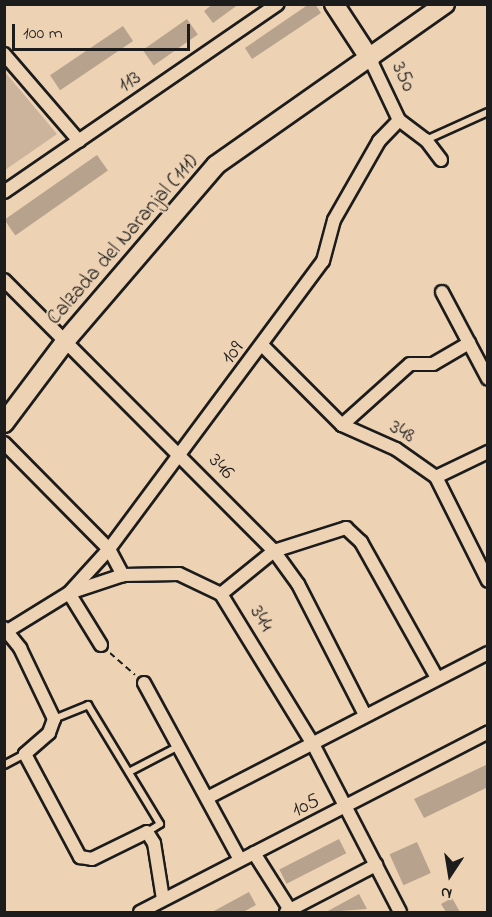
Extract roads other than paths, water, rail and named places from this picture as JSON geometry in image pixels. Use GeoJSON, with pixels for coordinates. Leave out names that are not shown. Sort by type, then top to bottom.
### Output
{"type":"FeatureCollection","features":[{"type":"Feature","properties":{"kind":"main road","name":"350"},"geometry":{"type":"LineString","coordinates":[[334,4],[370,59]]}},
{"type":"Feature","properties":{"kind":"main road","name":"Calzada del Naranjal (111)"},"geometry":{"type":"LineString","coordinates":[[4,423],[67,339],[216,165],[370,59],[445,4]]}},
{"type":"Feature","properties":{"kind":"street","name":"113"},"geometry":{"type":"LineString","coordinates":[[4,192],[278,4]]}},
{"type":"Feature","properties":{"kind":"street"},"geometry":{"type":"LineString","coordinates":[[4,54],[79,141]]}},
{"type":"Feature","properties":{"kind":"street","name":"350"},"geometry":{"type":"LineString","coordinates":[[370,59],[399,120],[426,140],[441,160]]}},
{"type":"Feature","properties":{"kind":"street","name":"109"},"geometry":{"type":"LineString","coordinates":[[69,593],[108,549],[179,452],[263,346],[323,261],[334,220],[379,141],[399,120]]}},
{"type":"Feature","properties":{"kind":"street","name":"346"},"geometry":{"type":"LineString","coordinates":[[4,280],[67,339],[274,551],[298,584],[365,716]]}},
{"type":"Feature","properties":{"kind":"street"},"geometry":{"type":"LineString","coordinates":[[442,292],[488,379]]}},
{"type":"Feature","properties":{"kind":"street"},"geometry":{"type":"LineString","coordinates":[[342,425],[410,364],[432,364],[470,343]]}},
{"type":"Feature","properties":{"kind":"street","name":"348"},"geometry":{"type":"LineString","coordinates":[[263,346],[342,425],[396,448],[436,477],[488,581]]}},
{"type":"Feature","properties":{"kind":"street"},"geometry":{"type":"LineString","coordinates":[[4,443],[108,549],[123,575]]}},
{"type":"Feature","properties":{"kind":"street"},"geometry":{"type":"LineString","coordinates":[[436,477],[488,452]]}},
{"type":"Feature","properties":{"kind":"street"},"geometry":{"type":"LineString","coordinates":[[221,594],[274,551],[346,528],[361,542],[437,678]]}},
{"type":"Feature","properties":{"kind":"street","name":"344"},"geometry":{"type":"LineString","coordinates":[[123,575],[178,574],[221,594],[313,744],[348,807],[400,912]]}},
{"type":"Feature","properties":{"kind":"street","name":"109"},"geometry":{"type":"LineString","coordinates":[[5,631],[69,593],[123,575]]}},
{"type":"Feature","properties":{"kind":"street"},"geometry":{"type":"LineString","coordinates":[[69,593],[101,645]]}},
{"type":"Feature","properties":{"kind":"street"},"geometry":{"type":"LineString","coordinates":[[5,631],[20,648],[54,719],[49,733],[25,754],[80,857],[92,859],[147,832],[154,843],[163,899]]}},
{"type":"Feature","properties":{"kind":"street"},"geometry":{"type":"LineString","coordinates":[[207,798],[488,652]]}},
{"type":"Feature","properties":{"kind":"street"},"geometry":{"type":"LineString","coordinates":[[144,683],[240,860]]}},
{"type":"Feature","properties":{"kind":"street","name":"105"},"geometry":{"type":"LineString","coordinates":[[140,912],[348,807],[488,732]]}},
{"type":"Feature","properties":{"kind":"street"},"geometry":{"type":"LineString","coordinates":[[254,853],[288,911],[376,865]]}},
{"type":"Feature","properties":{"kind":"lane"},"geometry":{"type":"LineString","coordinates":[[426,140],[488,112]]}},
{"type":"Feature","properties":{"kind":"lane"},"geometry":{"type":"LineString","coordinates":[[54,719],[88,705],[160,824],[147,832]]}},
{"type":"Feature","properties":{"kind":"lane"},"geometry":{"type":"LineString","coordinates":[[129,772],[179,746]]}},
{"type":"Feature","properties":{"kind":"lane"},"geometry":{"type":"LineString","coordinates":[[4,765],[25,754]]}}]}
